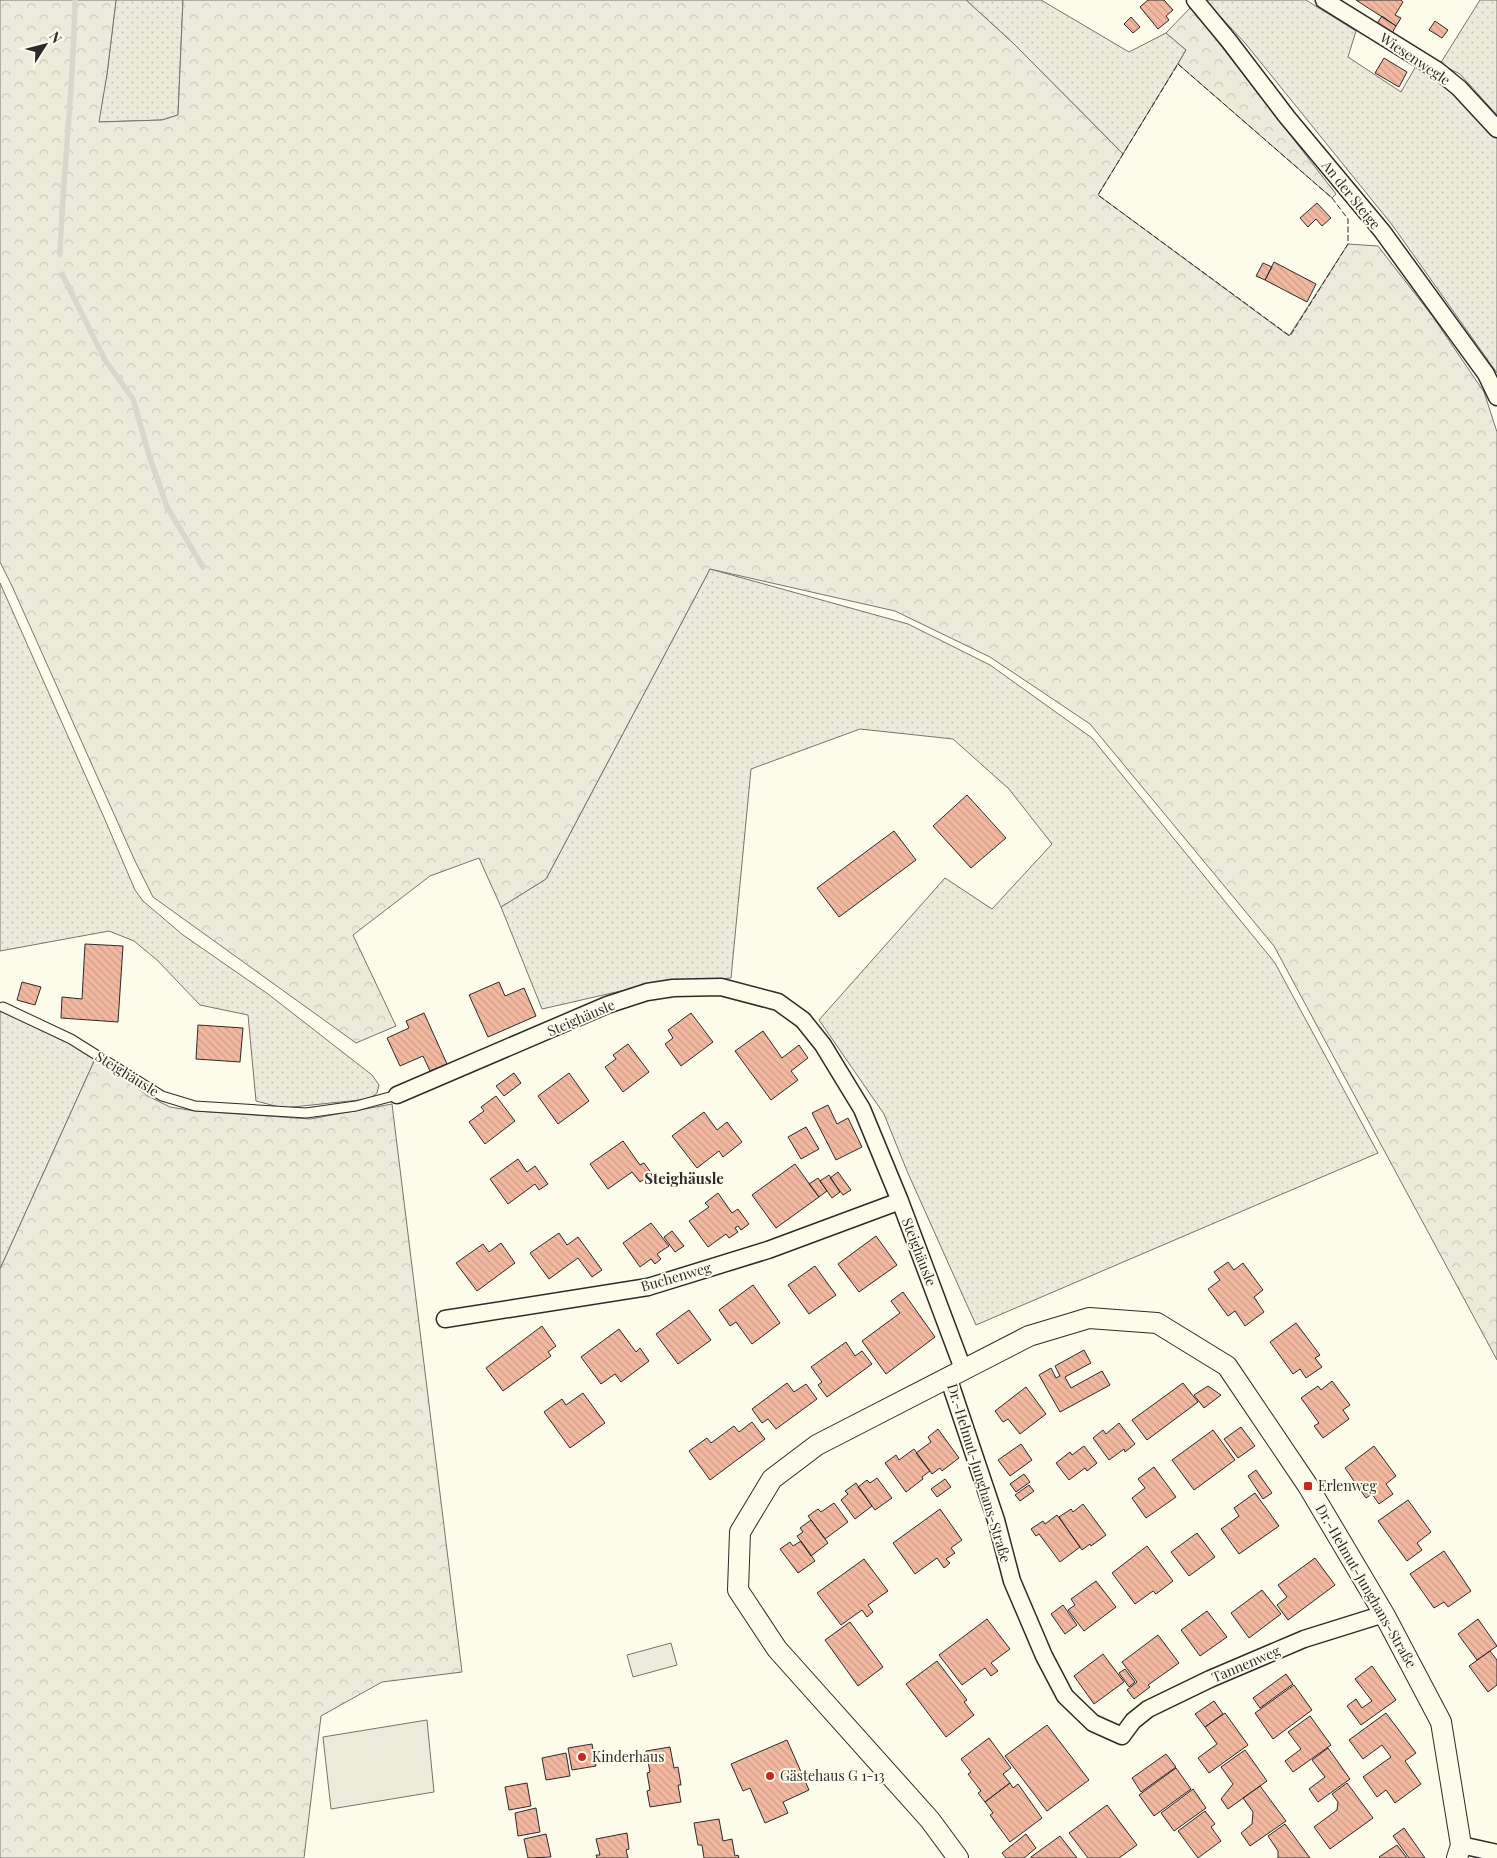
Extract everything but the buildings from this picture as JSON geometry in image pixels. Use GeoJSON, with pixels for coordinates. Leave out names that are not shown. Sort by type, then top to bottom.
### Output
{"type":"FeatureCollection","features":[{"type":"Feature","properties":{"kind":"street","name":"An der Steige"},"geometry":{"type":"LineString","coordinates":[[1194,0],[1229,41],[1287,117],[1382,231],[1486,374],[1497,397]]}},
{"type":"Feature","properties":{"kind":"street","name":"Wiesenwegle"},"geometry":{"type":"LineString","coordinates":[[1324,0],[1437,70],[1458,88],[1497,129]]}},
{"type":"Feature","properties":{"kind":"street","name":"Steighäusle"},"geometry":{"type":"LineString","coordinates":[[397,1096],[607,1005],[647,992],[673,988],[721,987],[778,1002],[803,1020],[823,1045],[862,1109],[900,1201],[956,1373]]}},
{"type":"Feature","properties":{"kind":"street","name":"Buchenweg"},"geometry":{"type":"LineString","coordinates":[[444,1319],[648,1287],[768,1250],[900,1201]]}},
{"type":"Feature","properties":{"kind":"street","name":"Dr.-Helmut-Junghans-Straße"},"geometry":{"type":"LineString","coordinates":[[958,1858],[930,1820],[777,1649],[738,1590],[740,1532],[772,1479],[817,1445],[1030,1336],[1089,1318],[1157,1323],[1227,1366],[1308,1486],[1384,1614],[1441,1722],[1459,1852]]}},
{"type":"Feature","properties":{"kind":"street","name":"Dr.-Helmut-Junghans-Straße"},"geometry":{"type":"LineString","coordinates":[[956,1373],[1012,1581],[1044,1656],[1065,1696],[1093,1723],[1122,1736]]}},
{"type":"Feature","properties":{"kind":"street","name":"Tannenweg"},"geometry":{"type":"LineString","coordinates":[[1122,1736],[1133,1721],[1148,1709],[1210,1679],[1304,1639],[1384,1614]]}},
{"type":"Feature","properties":{"kind":"street"},"geometry":{"type":"LineString","coordinates":[[1459,1852],[1497,1853]]}},
{"type":"Feature","properties":{"kind":"lane","name":"Steighäusle"},"geometry":{"type":"LineString","coordinates":[[4,1006],[71,1039],[162,1096],[195,1106],[306,1113],[356,1106],[397,1096]]}},
{"type":"Feature","properties":{"kind":"green space"},"geometry":{"type":"Polygon","coordinates":[[[0,0],[116,0],[99,122],[162,120],[178,115],[183,0],[966,0],[1014,44],[1123,154],[1098,195],[1289,336],[1348,244],[1378,246],[1433,317],[1484,392],[1497,432],[1497,1360],[1274,946],[1090,724],[990,657],[895,611],[710,569],[546,879],[501,907],[479,858],[430,876],[353,935],[396,1026],[356,1043],[153,897],[0,562],[0,0]]]}},
{"type":"Feature","properties":{"kind":"green space"},"geometry":{"type":"Polygon","coordinates":[[[116,0],[183,0],[178,115],[162,120],[98,122],[107,74],[116,0]]]}},
{"type":"Feature","properties":{"kind":"green space"},"geometry":{"type":"Polygon","coordinates":[[[966,0],[1041,0],[1129,52],[1166,33],[1186,50],[1123,154],[1014,44],[966,0]]]}},
{"type":"Feature","properties":{"kind":"green space"},"geometry":{"type":"Polygon","coordinates":[[[1205,0],[1306,0],[1356,31],[1348,57],[1401,92],[1416,66],[1449,89],[1497,137],[1497,373],[1393,226],[1245,43],[1205,0]]]}},
{"type":"Feature","properties":{"kind":"green space"},"geometry":{"type":"Polygon","coordinates":[[[1480,0],[1497,0],[1497,115],[1460,74],[1440,64],[1480,0]]]}},
{"type":"Feature","properties":{"kind":"green space"},"geometry":{"type":"Polygon","coordinates":[[[1191,7],[1336,194],[1332,198],[1178,64],[1186,50],[1166,33],[1191,7]]]}},
{"type":"Feature","properties":{"kind":"green space"},"geometry":{"type":"Polygon","coordinates":[[[710,569],[908,624],[990,665],[1092,738],[1275,963],[1378,1153],[976,1325],[907,1171],[884,1114],[819,1020],[945,878],[992,909],[1052,844],[1009,789],[953,739],[860,729],[751,769],[731,978],[647,985],[542,1009],[501,907],[546,879],[710,569]]]}},
{"type":"Feature","properties":{"kind":"green space"},"geometry":{"type":"Polygon","coordinates":[[[0,583],[135,890],[143,901],[183,935],[268,994],[372,1075],[379,1085],[377,1093],[369,1099],[283,1108],[256,1101],[248,1015],[200,1005],[157,960],[134,941],[109,931],[0,951],[0,583]]]}},
{"type":"Feature","properties":{"kind":"green space"},"geometry":{"type":"Polygon","coordinates":[[[0,1008],[96,1057],[0,1269],[0,1008]]]}},
{"type":"Feature","properties":{"kind":"green space"},"geometry":{"type":"Polygon","coordinates":[[[96,1057],[148,1096],[170,1107],[195,1111],[310,1119],[392,1104],[462,1672],[382,1682],[321,1716],[304,1858],[0,1858],[0,1269],[96,1057]]]}},
{"type":"Feature","properties":{"kind":"green space"},"geometry":{"type":"Polygon","coordinates":[[[671,1643],[677,1665],[633,1677],[627,1655],[671,1643]]]}},
{"type":"Feature","properties":{"kind":"green space"},"geometry":{"type":"Polygon","coordinates":[[[427,1720],[434,1792],[331,1809],[323,1737],[427,1720]]]}},
{"type":"Feature","properties":{"kind":"waterway"},"geometry":{"type":"LineString","coordinates":[[60,254],[73,64],[75,0]]}},
{"type":"Feature","properties":{"kind":"waterway"},"geometry":{"type":"LineString","coordinates":[[62,274],[105,360],[133,399],[149,455],[167,507],[203,567]]}},
{"type":"Feature","properties":{"kind":"fence"},"geometry":{"type":"LineString","coordinates":[[1178,64],[1332,198],[1348,219],[1348,244],[1290,336],[1098,195],[1178,64]]}},
{"type":"Feature","properties":{"kind":"place","name":"Erlenweg"},"geometry":{"type":"Point","coordinates":[1308,1486]}},
{"type":"Feature","properties":{"kind":"place","name":"Kinderhaus"},"geometry":{"type":"Point","coordinates":[582,1757]}},
{"type":"Feature","properties":{"kind":"place","name":"Gästehaus G 1-13"},"geometry":{"type":"Point","coordinates":[770,1776]}},
{"type":"Feature","properties":{"kind":"district","name":"Steighäusle"},"geometry":{"type":"Point","coordinates":[684,1179]}}]}
